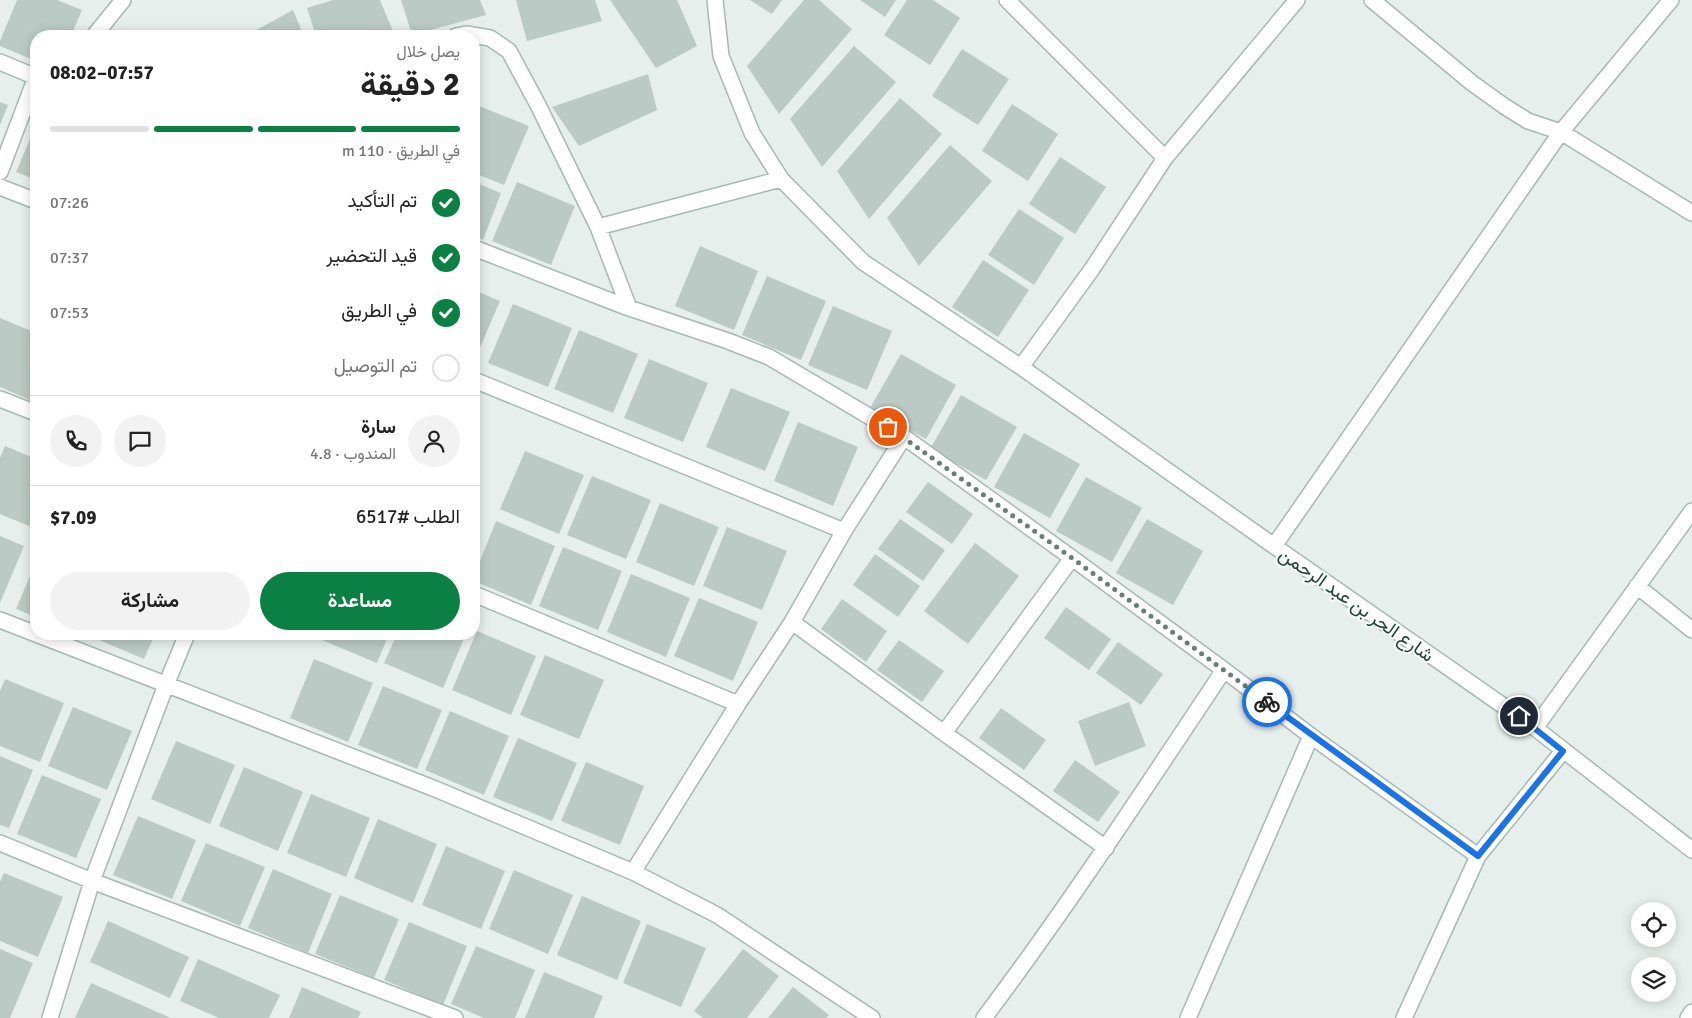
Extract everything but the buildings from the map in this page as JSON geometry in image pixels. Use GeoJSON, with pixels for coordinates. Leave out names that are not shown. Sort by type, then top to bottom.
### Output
{"type":"FeatureCollection","features":[{"type":"Feature","properties":{"kind":"street"},"geometry":{"type":"LineString","coordinates":[[99,30],[123,0]]}},
{"type":"Feature","properties":{"kind":"street","name":"شارع الحر بن عبد الرحمن"},"geometry":{"type":"LineString","coordinates":[[715,0],[721,56],[752,133],[782,179],[863,262],[1021,366],[1535,728],[1691,848]]}},
{"type":"Feature","properties":{"kind":"street"},"geometry":{"type":"LineString","coordinates":[[1007,0],[1165,158]]}},
{"type":"Feature","properties":{"kind":"street"},"geometry":{"type":"LineString","coordinates":[[1021,366],[1092,269],[1165,158],[1297,0]]}},
{"type":"Feature","properties":{"kind":"street"},"geometry":{"type":"LineString","coordinates":[[1372,0],[1472,83],[1504,106],[1528,121],[1561,132],[1692,213]]}},
{"type":"Feature","properties":{"kind":"street"},"geometry":{"type":"LineString","coordinates":[[1274,546],[1561,132],[1670,0]]}},
{"type":"Feature","properties":{"kind":"street"},"geometry":{"type":"LineString","coordinates":[[480,36],[490,38],[509,51],[538,105],[598,227],[629,308]]}},
{"type":"Feature","properties":{"kind":"street"},"geometry":{"type":"LineString","coordinates":[[0,62],[30,74]]}},
{"type":"Feature","properties":{"kind":"street"},"geometry":{"type":"LineString","coordinates":[[0,172],[30,93]]}},
{"type":"Feature","properties":{"kind":"street"},"geometry":{"type":"LineString","coordinates":[[598,227],[782,179]]}},
{"type":"Feature","properties":{"kind":"street"},"geometry":{"type":"LineString","coordinates":[[0,187],[30,199]]}},
{"type":"Feature","properties":{"kind":"street"},"geometry":{"type":"LineString","coordinates":[[480,250],[629,308],[728,340],[769,357],[904,438],[1072,558],[1311,736],[1478,856]]}},
{"type":"Feature","properties":{"kind":"street"},"geometry":{"type":"LineString","coordinates":[[480,382],[844,531]]}},
{"type":"Feature","properties":{"kind":"street"},"geometry":{"type":"LineString","coordinates":[[0,399],[30,411]]}},
{"type":"Feature","properties":{"kind":"street"},"geometry":{"type":"LineString","coordinates":[[634,872],[738,704],[792,622],[844,531],[904,438]]}},
{"type":"Feature","properties":{"kind":"street"},"geometry":{"type":"LineString","coordinates":[[1535,728],[1692,511]]}},
{"type":"Feature","properties":{"kind":"street"},"geometry":{"type":"LineString","coordinates":[[944,733],[1072,558]]}},
{"type":"Feature","properties":{"kind":"street"},"geometry":{"type":"LineString","coordinates":[[1637,586],[1692,630]]}},
{"type":"Feature","properties":{"kind":"street"},"geometry":{"type":"LineString","coordinates":[[480,596],[738,704]]}},
{"type":"Feature","properties":{"kind":"street"},"geometry":{"type":"LineString","coordinates":[[0,620],[30,632]]}},
{"type":"Feature","properties":{"kind":"street"},"geometry":{"type":"LineString","coordinates":[[792,622],[1106,848]]}},
{"type":"Feature","properties":{"kind":"street"},"geometry":{"type":"LineString","coordinates":[[51,640],[433,788],[634,872],[716,915],[872,1018]]}},
{"type":"Feature","properties":{"kind":"street"},"geometry":{"type":"LineString","coordinates":[[50,1018],[92,881],[185,640]]}},
{"type":"Feature","properties":{"kind":"street"},"geometry":{"type":"LineString","coordinates":[[984,1018],[1106,848],[1224,670]]}},
{"type":"Feature","properties":{"kind":"street"},"geometry":{"type":"LineString","coordinates":[[1188,1018],[1311,736]]}},
{"type":"Feature","properties":{"kind":"street"},"geometry":{"type":"LineString","coordinates":[[1404,1018],[1478,856],[1563,751]]}},
{"type":"Feature","properties":{"kind":"street"},"geometry":{"type":"LineString","coordinates":[[0,843],[92,881],[455,1018]]}},
{"type":"Feature","properties":{"kind":"street"},"geometry":{"type":"LineString","coordinates":[[1688,1018],[1692,1012]]}},
{"type":"Feature","properties":{"kind":"way so far"},"geometry":{"type":"LineString","coordinates":[[888,427],[1072,558],[1267,702]]}},
{"type":"Feature","properties":{"kind":"route"},"geometry":{"type":"LineString","coordinates":[[1267,702],[1311,736],[1478,856],[1563,751],[1519,716]]}}]}
